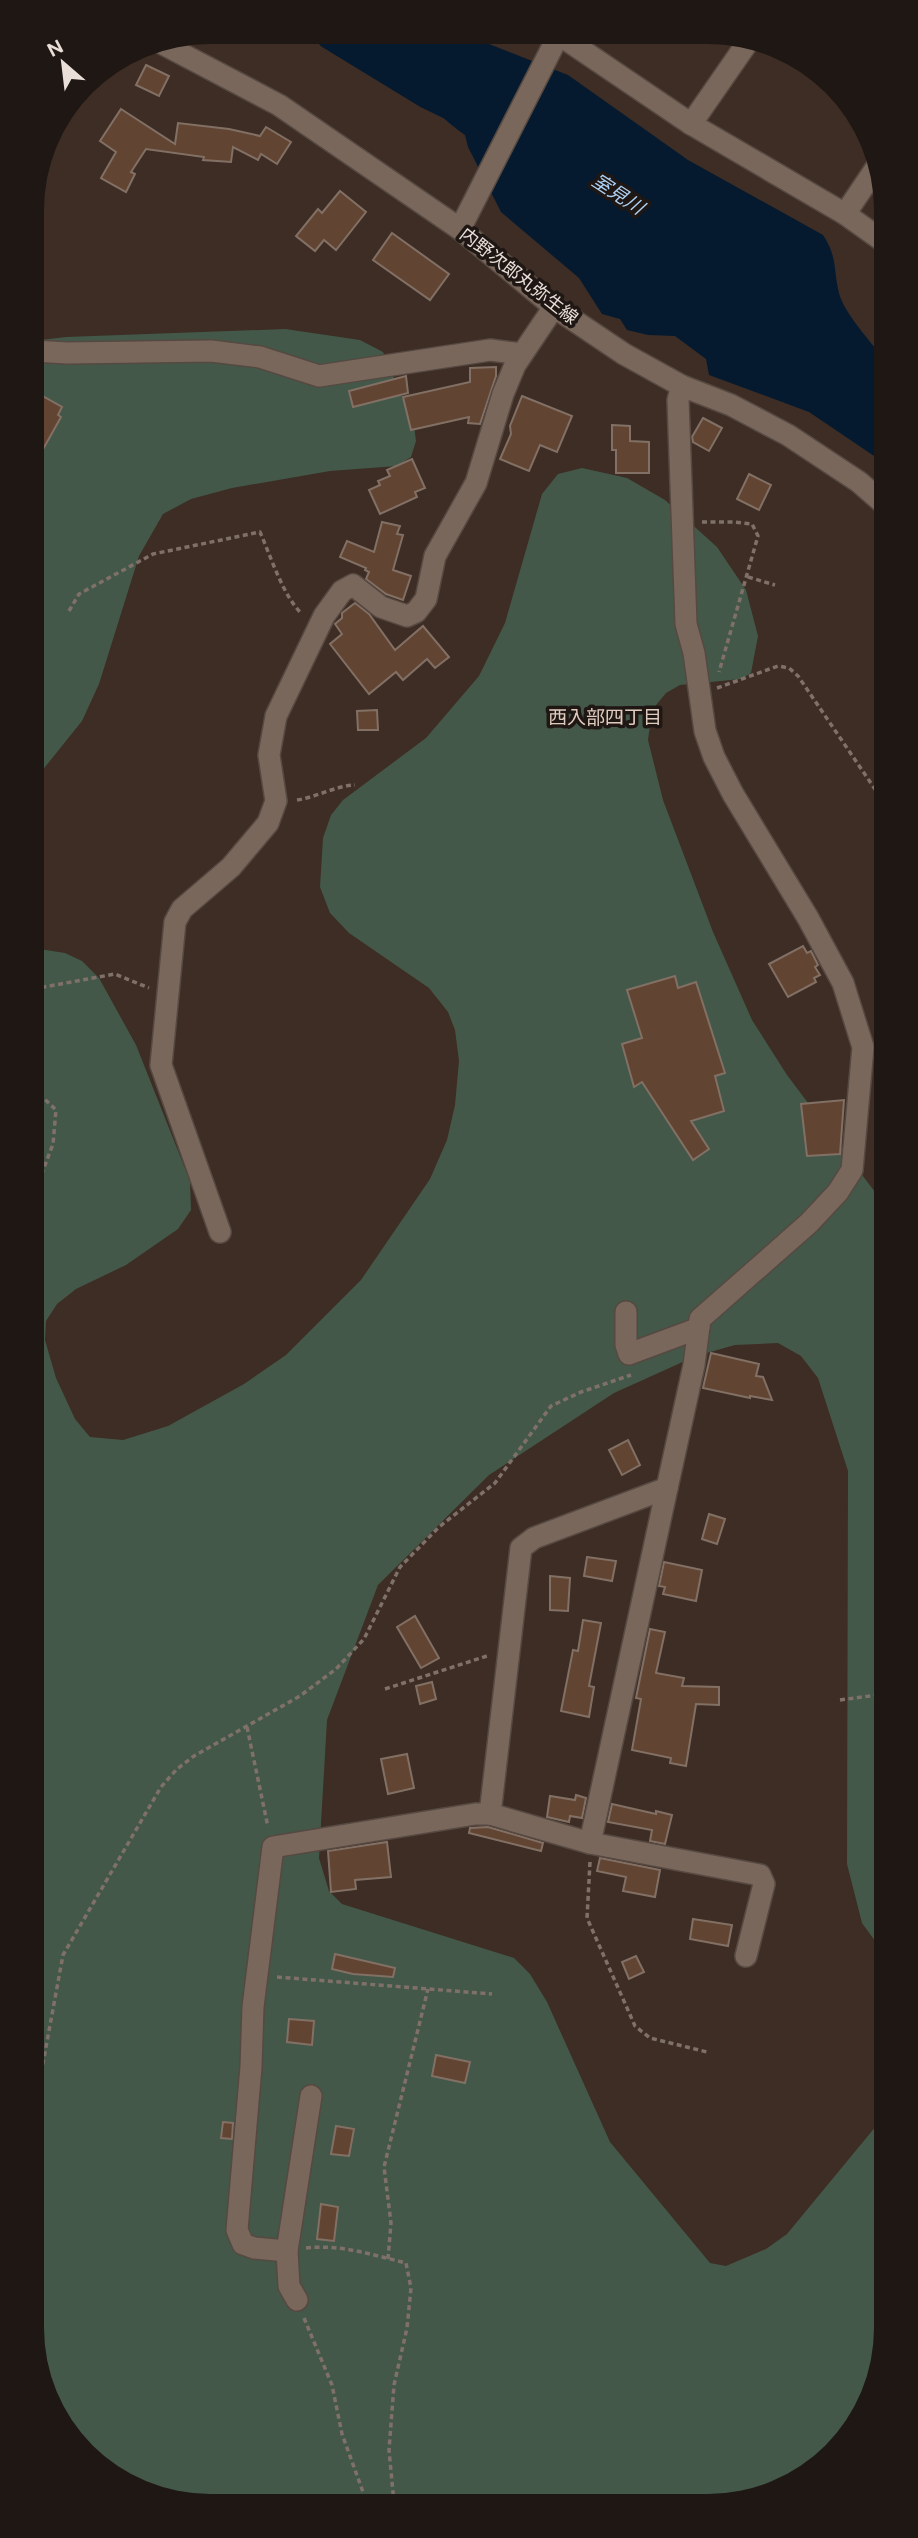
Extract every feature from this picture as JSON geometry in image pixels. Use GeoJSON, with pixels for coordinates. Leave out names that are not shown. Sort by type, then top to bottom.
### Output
{"type":"FeatureCollection","features":[{"type":"Feature","properties":{"kind":"street"},"geometry":{"type":"LineString","coordinates":[[463,223],[552,44]]}},
{"type":"Feature","properties":{"kind":"street"},"geometry":{"type":"LineString","coordinates":[[566,44],[691,124],[845,214],[874,235]]}},
{"type":"Feature","properties":{"kind":"street"},"geometry":{"type":"LineString","coordinates":[[691,124],[744,48]]}},
{"type":"Feature","properties":{"kind":"street","name":"内野次郎丸弥生線"},"geometry":{"type":"LineString","coordinates":[[172,49],[279,105],[463,223],[554,307],[624,354],[682,386],[731,405],[788,435],[859,482],[874,495]]}},
{"type":"Feature","properties":{"kind":"street"},"geometry":{"type":"LineString","coordinates":[[845,214],[871,176]]}},
{"type":"Feature","properties":{"kind":"street"},"geometry":{"type":"LineString","coordinates":[[220,1232],[161,1065],[175,922],[182,909],[231,867],[268,823],[276,801],[269,755],[276,716],[319,626],[342,591],[353,585],[381,607],[407,616],[416,612],[426,599],[435,556],[475,484],[503,394],[515,365],[554,307]]}},
{"type":"Feature","properties":{"kind":"street"},"geometry":{"type":"LineString","coordinates":[[44,352],[211,351],[260,357],[319,376],[490,350],[522,354]]}},
{"type":"Feature","properties":{"kind":"street"},"geometry":{"type":"LineString","coordinates":[[590,1843],[694,1365],[700,1319],[809,1223],[838,1192],[852,1170],[863,1047],[843,982],[808,918],[733,794],[714,757],[705,731],[694,653],[686,624],[678,400],[682,386]]}},
{"type":"Feature","properties":{"kind":"street"},"geometry":{"type":"LineString","coordinates":[[626,1312],[626,1345],[629,1353],[699,1328]]}},
{"type":"Feature","properties":{"kind":"street"},"geometry":{"type":"LineString","coordinates":[[490,1814],[521,1548],[534,1538],[667,1488]]}},
{"type":"Feature","properties":{"kind":"street"},"geometry":{"type":"LineString","coordinates":[[287,2251],[254,2248],[243,2244],[237,2230],[257,1975],[273,1846],[475,1814],[490,1814],[590,1843],[760,1875],[764,1884],[746,1956]]}},
{"type":"Feature","properties":{"kind":"street"},"geometry":{"type":"LineString","coordinates":[[297,2300],[289,2286],[287,2251],[311,2096]]}},
{"type":"Feature","properties":{"kind":"path"},"geometry":{"type":"LineString","coordinates":[[682,523],[752,524],[758,536],[714,689],[778,666],[789,668],[799,676],[874,784]]}},
{"type":"Feature","properties":{"kind":"path"},"geometry":{"type":"LineString","coordinates":[[69,611],[79,594],[153,554],[260,532],[296,608],[310,622],[319,626]]}},
{"type":"Feature","properties":{"kind":"path"},"geometry":{"type":"LineString","coordinates":[[748,577],[775,585]]}},
{"type":"Feature","properties":{"kind":"path"},"geometry":{"type":"LineString","coordinates":[[276,801],[313,797],[355,785]]}},
{"type":"Feature","properties":{"kind":"path"},"geometry":{"type":"LineString","coordinates":[[44,987],[115,975],[167,994]]}},
{"type":"Feature","properties":{"kind":"path"},"geometry":{"type":"LineString","coordinates":[[44,1099],[56,1110],[53,1144],[44,1168]]}},
{"type":"Feature","properties":{"kind":"path"},"geometry":{"type":"LineString","coordinates":[[44,2058],[64,1955],[161,1787],[177,1769],[194,1756],[300,1696],[336,1669],[364,1639],[400,1567],[439,1527],[495,1483],[551,1406],[581,1392],[641,1371]]}},
{"type":"Feature","properties":{"kind":"path"},"geometry":{"type":"LineString","coordinates":[[385,1689],[510,1648]]}},
{"type":"Feature","properties":{"kind":"path"},"geometry":{"type":"LineString","coordinates":[[840,1700],[874,1695]]}},
{"type":"Feature","properties":{"kind":"path"},"geometry":{"type":"LineString","coordinates":[[247,1727],[273,1846]]}},
{"type":"Feature","properties":{"kind":"path"},"geometry":{"type":"LineString","coordinates":[[590,1843],[587,1918],[635,2026],[650,2038],[707,2052]]}},
{"type":"Feature","properties":{"kind":"path"},"geometry":{"type":"LineString","coordinates":[[257,1975],[492,1994]]}},
{"type":"Feature","properties":{"kind":"path"},"geometry":{"type":"LineString","coordinates":[[388,2259],[391,2222],[384,2167],[428,1989]]}},
{"type":"Feature","properties":{"kind":"path"},"geometry":{"type":"LineString","coordinates":[[287,2251],[334,2247],[405,2263],[411,2288],[407,2328],[394,2385],[389,2451],[393,2494]]}},
{"type":"Feature","properties":{"kind":"path"},"geometry":{"type":"LineString","coordinates":[[297,2300],[332,2385],[342,2434],[364,2494]]}},
{"type":"Feature","properties":{"kind":"green space"},"geometry":{"type":"Polygon","coordinates":[[[285,329],[360,340],[383,352],[414,426],[416,441],[411,457],[397,466],[330,471],[232,488],[191,499],[163,514],[139,556],[99,684],[82,721],[44,768],[44,340],[285,329]]]}},
{"type":"Feature","properties":{"kind":"green space"},"geometry":{"type":"Polygon","coordinates":[[[582,468],[627,478],[665,500],[717,547],[746,590],[758,636],[751,673],[741,679],[680,685],[666,693],[652,710],[648,740],[663,800],[713,932],[752,1020],[787,1075],[874,1191],[874,1940],[862,1923],[847,1864],[848,1471],[818,1378],[801,1356],[778,1343],[735,1345],[696,1356],[614,1393],[489,1475],[378,1585],[327,1720],[319,1858],[329,1891],[342,1904],[514,1958],[530,1974],[547,2002],[610,2142],[710,2263],[726,2266],[766,2249],[787,2234],[874,2129],[873,2350],[862,2392],[846,2420],[826,2446],[791,2472],[751,2489],[708,2494],[210,2494],[177,2491],[136,2477],[92,2446],[61,2402],[47,2361],[44,2339],[44,950],[65,953],[82,961],[99,978],[136,1045],[190,1181],[191,1210],[178,1229],[126,1265],[76,1289],[57,1304],[46,1321],[45,1340],[56,1378],[75,1419],[90,1437],[123,1440],[168,1426],[244,1384],[286,1355],[361,1280],[430,1179],[447,1140],[455,1105],[459,1061],[455,1030],[448,1012],[429,988],[349,933],[330,913],[320,887],[323,838],[331,815],[343,800],[426,738],[479,676],[505,623],[542,494],[558,474],[582,468]]]}},
{"type":"Feature","properties":{"kind":"water"},"geometry":{"type":"Polygon","coordinates":[[[379,44],[489,44],[568,75],[688,160],[823,235],[833,257],[837,285],[846,309],[874,346],[874,456],[809,412],[709,375],[706,359],[675,336],[648,335],[627,330],[620,319],[602,314],[579,278],[501,212],[468,147],[465,135],[429,102],[402,60],[395,59],[379,44]]]}},
{"type":"Feature","properties":{"kind":"building"},"geometry":{"type":"Polygon","coordinates":[[[146,65],[169,76],[159,96],[136,85],[146,65]]]}},
{"type":"Feature","properties":{"kind":"building"},"geometry":{"type":"Polygon","coordinates":[[[121,109],[175,144],[178,123],[260,136],[266,127],[291,142],[277,164],[261,154],[258,160],[233,147],[231,162],[203,160],[204,157],[146,149],[131,172],[135,174],[126,192],[101,178],[116,152],[100,141],[121,109]]]}},
{"type":"Feature","properties":{"kind":"building"},"geometry":{"type":"Polygon","coordinates":[[[340,191],[366,212],[336,250],[324,240],[315,251],[296,236],[318,209],[322,213],[340,191]]]}},
{"type":"Feature","properties":{"kind":"building"},"geometry":{"type":"Polygon","coordinates":[[[392,233],[449,274],[430,300],[373,260],[392,233]]]}},
{"type":"Feature","properties":{"kind":"building"},"geometry":{"type":"Polygon","coordinates":[[[496,367],[496,376],[480,424],[468,423],[469,417],[411,430],[403,397],[470,382],[470,368],[496,367]]]}},
{"type":"Feature","properties":{"kind":"building"},"geometry":{"type":"Polygon","coordinates":[[[406,376],[408,393],[353,407],[349,391],[406,376]]]}},
{"type":"Feature","properties":{"kind":"building"},"geometry":{"type":"Polygon","coordinates":[[[522,396],[572,416],[557,452],[540,445],[529,471],[500,459],[511,434],[510,426],[522,396]]]}},
{"type":"Feature","properties":{"kind":"building"},"geometry":{"type":"Polygon","coordinates":[[[44,397],[62,407],[58,415],[61,417],[44,447],[44,397]]]}},
{"type":"Feature","properties":{"kind":"building"},"geometry":{"type":"Polygon","coordinates":[[[703,418],[722,428],[709,451],[693,442],[692,437],[703,418]]]}},
{"type":"Feature","properties":{"kind":"building"},"geometry":{"type":"Polygon","coordinates":[[[612,425],[630,426],[630,441],[649,442],[649,473],[616,473],[612,425]]]}},
{"type":"Feature","properties":{"kind":"building"},"geometry":{"type":"Polygon","coordinates":[[[412,459],[425,488],[415,492],[417,497],[380,514],[369,490],[380,485],[378,481],[390,476],[387,470],[412,459]]]}},
{"type":"Feature","properties":{"kind":"building"},"geometry":{"type":"Polygon","coordinates":[[[749,474],[771,485],[759,510],[737,499],[749,474]]]}},
{"type":"Feature","properties":{"kind":"building"},"geometry":{"type":"Polygon","coordinates":[[[382,522],[400,526],[397,534],[403,535],[393,570],[411,576],[403,600],[386,594],[366,579],[369,572],[366,568],[340,557],[347,541],[374,552],[382,522]]]}},
{"type":"Feature","properties":{"kind":"building"},"geometry":{"type":"Polygon","coordinates":[[[355,603],[369,614],[395,650],[423,626],[449,657],[435,668],[427,659],[403,680],[396,672],[369,694],[330,644],[342,634],[335,624],[342,618],[342,613],[355,603]]]}},
{"type":"Feature","properties":{"kind":"building"},"geometry":{"type":"Polygon","coordinates":[[[377,710],[378,730],[358,730],[357,711],[377,710]]]}},
{"type":"Feature","properties":{"kind":"building"},"geometry":{"type":"Polygon","coordinates":[[[803,946],[807,953],[811,951],[820,975],[814,978],[816,982],[788,997],[769,964],[803,946]]]}},
{"type":"Feature","properties":{"kind":"building"},"geometry":{"type":"Polygon","coordinates":[[[675,976],[678,988],[696,982],[725,1073],[715,1076],[724,1111],[691,1121],[709,1149],[693,1160],[642,1082],[634,1087],[622,1044],[642,1038],[627,990],[675,976]]]}},
{"type":"Feature","properties":{"kind":"building"},"geometry":{"type":"Polygon","coordinates":[[[844,1100],[840,1154],[807,1156],[801,1104],[844,1100]]]}},
{"type":"Feature","properties":{"kind":"building"},"geometry":{"type":"Polygon","coordinates":[[[711,1353],[759,1364],[756,1376],[763,1377],[772,1400],[703,1388],[711,1353]]]}},
{"type":"Feature","properties":{"kind":"building"},"geometry":{"type":"Polygon","coordinates":[[[628,1440],[640,1465],[622,1475],[609,1450],[628,1440]]]}},
{"type":"Feature","properties":{"kind":"building"},"geometry":{"type":"Polygon","coordinates":[[[709,1514],[725,1519],[717,1544],[702,1539],[709,1514]]]}},
{"type":"Feature","properties":{"kind":"building"},"geometry":{"type":"Polygon","coordinates":[[[587,1557],[616,1561],[612,1581],[584,1576],[587,1557]]]}},
{"type":"Feature","properties":{"kind":"building"},"geometry":{"type":"Polygon","coordinates":[[[664,1562],[702,1570],[696,1601],[663,1594],[665,1587],[659,1586],[664,1562]]]}},
{"type":"Feature","properties":{"kind":"building"},"geometry":{"type":"Polygon","coordinates":[[[550,1576],[570,1578],[568,1611],[550,1610],[550,1576]]]}},
{"type":"Feature","properties":{"kind":"building"},"geometry":{"type":"Polygon","coordinates":[[[415,1616],[439,1658],[421,1668],[397,1627],[415,1616]]]}},
{"type":"Feature","properties":{"kind":"building"},"geometry":{"type":"Polygon","coordinates":[[[583,1620],[601,1623],[589,1686],[594,1687],[589,1717],[561,1711],[573,1650],[578,1651],[583,1620]]]}},
{"type":"Feature","properties":{"kind":"building"},"geometry":{"type":"Polygon","coordinates":[[[650,1629],[665,1632],[656,1673],[684,1678],[682,1686],[719,1687],[719,1705],[696,1704],[686,1766],[670,1763],[671,1758],[632,1750],[641,1699],[636,1698],[650,1629]]]}},
{"type":"Feature","properties":{"kind":"building"},"geometry":{"type":"Polygon","coordinates":[[[432,1682],[436,1699],[420,1704],[416,1686],[432,1682]]]}},
{"type":"Feature","properties":{"kind":"building"},"geometry":{"type":"Polygon","coordinates":[[[407,1754],[414,1788],[388,1794],[381,1759],[407,1754]]]}},
{"type":"Feature","properties":{"kind":"building"},"geometry":{"type":"Polygon","coordinates":[[[576,1795],[586,1798],[582,1818],[570,1816],[569,1822],[547,1817],[550,1796],[575,1800],[576,1795]]]}},
{"type":"Feature","properties":{"kind":"building"},"geometry":{"type":"Polygon","coordinates":[[[612,1804],[672,1815],[665,1844],[650,1841],[652,1830],[608,1822],[612,1804]]]}},
{"type":"Feature","properties":{"kind":"building"},"geometry":{"type":"Polygon","coordinates":[[[488,1827],[543,1843],[541,1851],[469,1833],[470,1828],[488,1827]]]}},
{"type":"Feature","properties":{"kind":"building"},"geometry":{"type":"Polygon","coordinates":[[[387,1842],[391,1877],[355,1880],[356,1889],[331,1892],[328,1851],[387,1842]]]}},
{"type":"Feature","properties":{"kind":"building"},"geometry":{"type":"Polygon","coordinates":[[[600,1858],[660,1870],[655,1897],[623,1891],[626,1877],[597,1871],[600,1858]]]}},
{"type":"Feature","properties":{"kind":"building"},"geometry":{"type":"Polygon","coordinates":[[[693,1919],[732,1925],[728,1946],[690,1939],[693,1919]]]}},
{"type":"Feature","properties":{"kind":"building"},"geometry":{"type":"Polygon","coordinates":[[[335,1954],[395,1968],[393,1977],[353,1974],[332,1969],[335,1954]]]}},
{"type":"Feature","properties":{"kind":"building"},"geometry":{"type":"Polygon","coordinates":[[[636,1956],[644,1972],[629,1979],[622,1962],[636,1956]]]}},
{"type":"Feature","properties":{"kind":"building"},"geometry":{"type":"Polygon","coordinates":[[[289,2019],[314,2021],[312,2045],[287,2042],[289,2019]]]}},
{"type":"Feature","properties":{"kind":"building"},"geometry":{"type":"Polygon","coordinates":[[[436,2055],[470,2062],[465,2083],[432,2076],[436,2055]]]}},
{"type":"Feature","properties":{"kind":"building"},"geometry":{"type":"Polygon","coordinates":[[[223,2122],[233,2123],[232,2139],[221,2138],[223,2122]]]}},
{"type":"Feature","properties":{"kind":"building"},"geometry":{"type":"Polygon","coordinates":[[[336,2126],[354,2129],[349,2156],[331,2154],[336,2126]]]}},
{"type":"Feature","properties":{"kind":"building"},"geometry":{"type":"Polygon","coordinates":[[[321,2204],[338,2207],[334,2241],[317,2239],[321,2204]]]}},
{"type":"Feature","properties":{"kind":"waterway","name":"室見川"},"geometry":{"type":"LineString","coordinates":[[353,44],[428,90],[461,106]]}},
{"type":"Feature","properties":{"kind":"district","name":"西入部四丁目"},"geometry":{"type":"Point","coordinates":[605,717]}}]}
